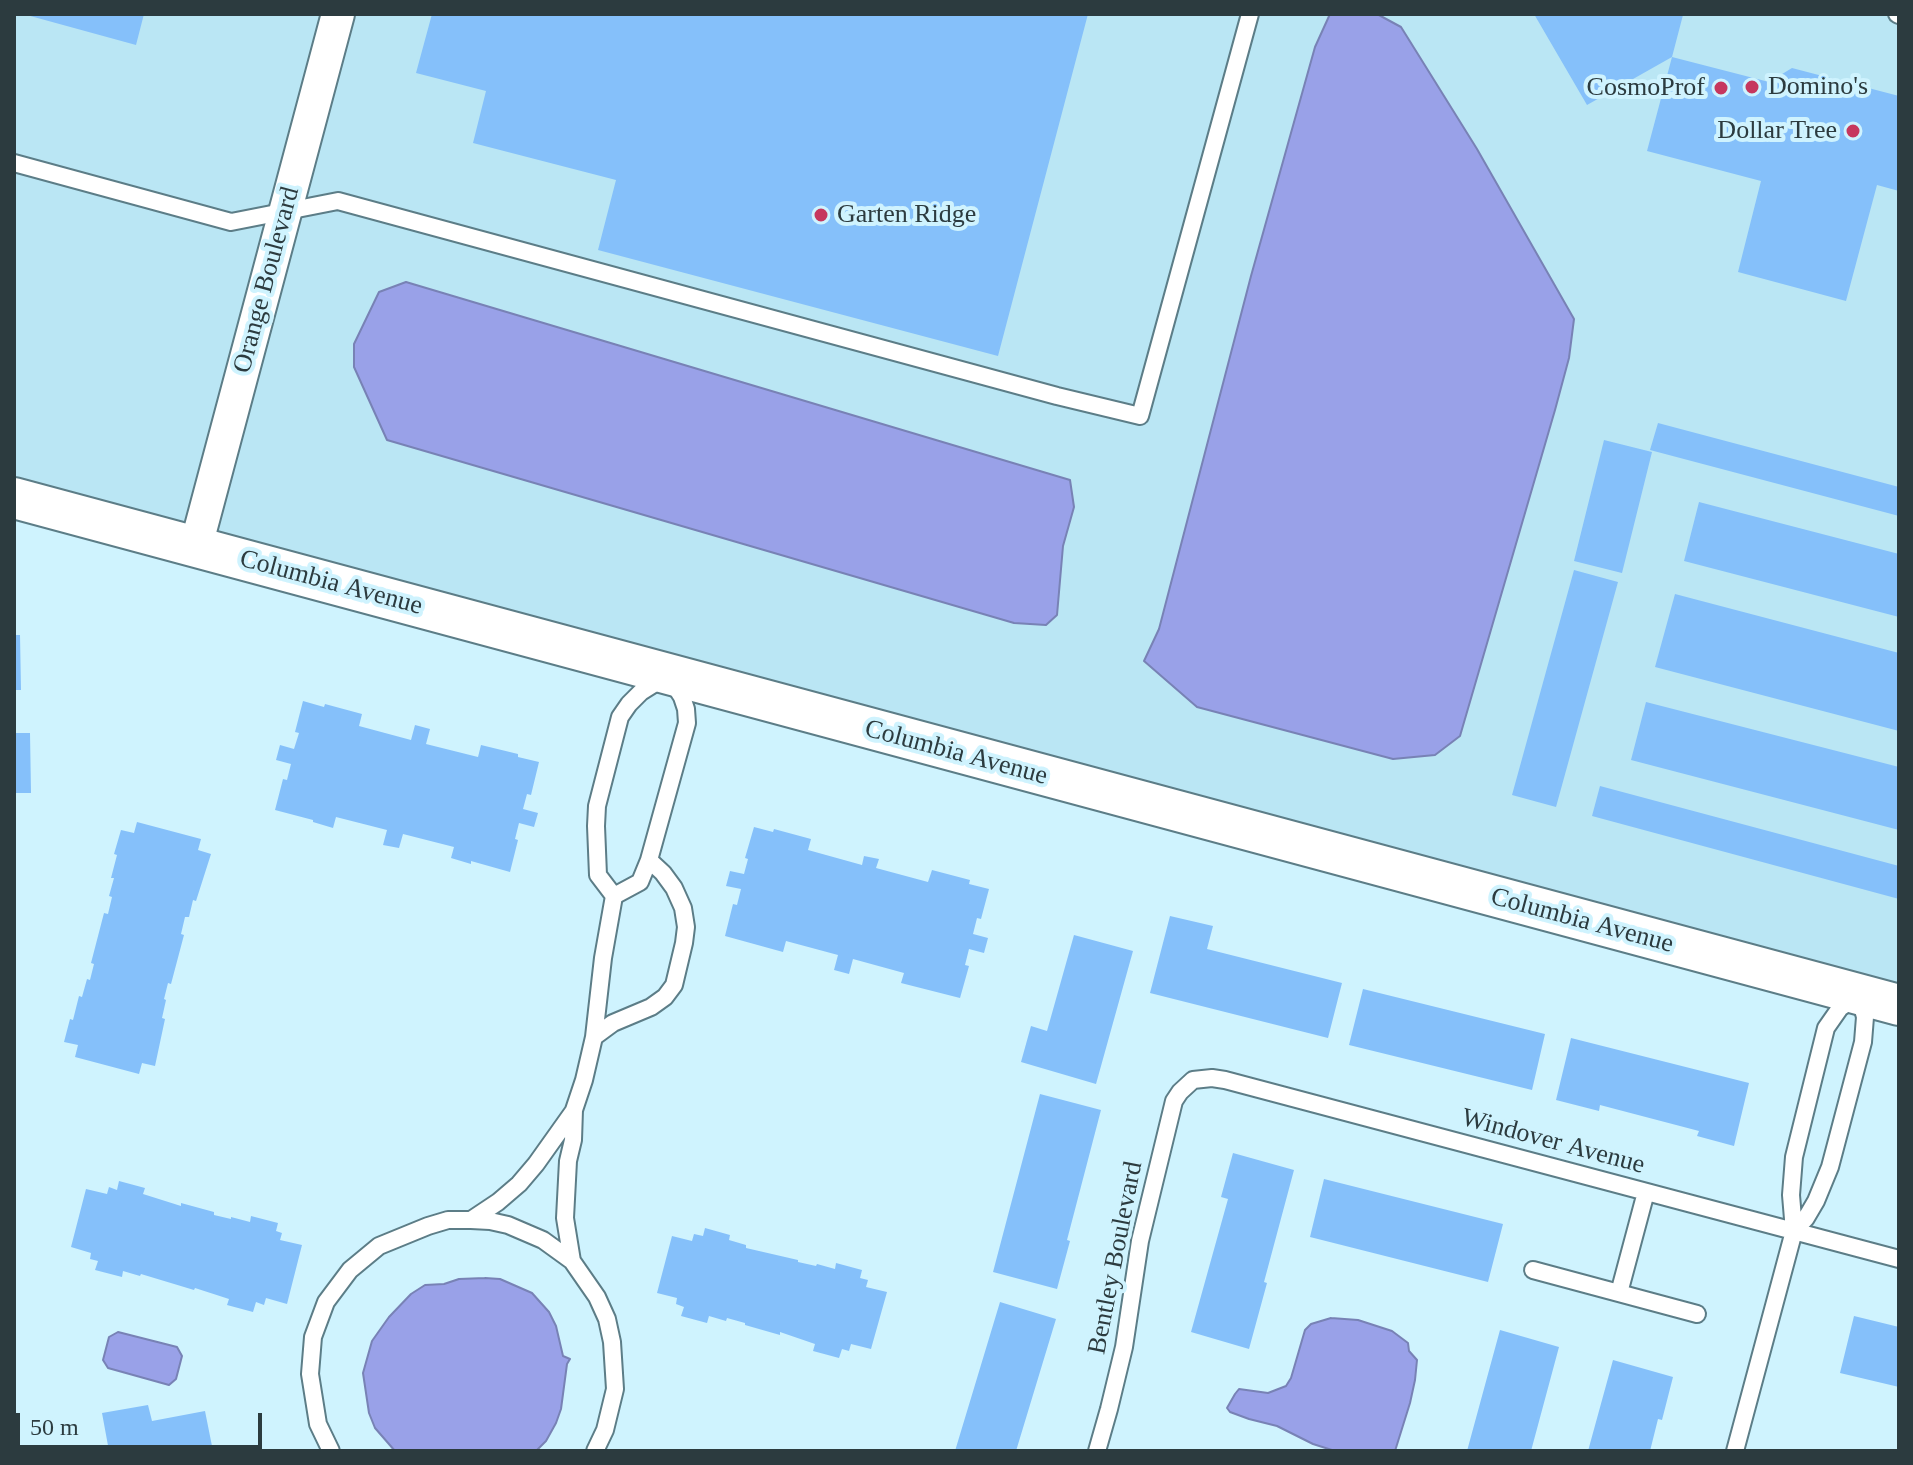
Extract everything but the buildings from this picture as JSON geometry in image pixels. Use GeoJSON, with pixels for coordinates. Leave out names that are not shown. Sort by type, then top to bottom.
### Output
{"type":"FeatureCollection","features":[{"type":"Feature","properties":{"kind":"street","name":"Orange Boulevard"},"geometry":{"type":"LineString","coordinates":[[196,546],[338,14]]}},
{"type":"Feature","properties":{"kind":"street","name":"Columbia Avenue"},"geometry":{"type":"LineString","coordinates":[[14,498],[1899,1005]]}},
{"type":"Feature","properties":{"kind":"lane"},"geometry":{"type":"LineString","coordinates":[[14,163],[231,222],[338,201],[1041,392],[1140,416],[1250,14]]}},
{"type":"Feature","properties":{"kind":"lane"},"geometry":{"type":"LineString","coordinates":[[572,1261],[565,1218],[568,1161],[573,1140],[574,1110],[594,1037],[614,896],[598,875],[596,826],[600,789],[620,717],[641,692],[668,675],[682,697],[687,723],[640,882],[614,896]]}},
{"type":"Feature","properties":{"kind":"lane"},"geometry":{"type":"LineString","coordinates":[[594,1037],[613,1023],[651,1007],[665,997],[674,985],[686,927],[683,908],[674,888],[649,860]]}},
{"type":"Feature","properties":{"kind":"lane"},"geometry":{"type":"LineString","coordinates":[[1735,1451],[1794,1231],[1791,1195],[1794,1157],[1826,1028],[1840,1008],[1859,995],[1865,1017],[1863,1042],[1834,1153],[1816,1201],[1794,1231]]}},
{"type":"Feature","properties":{"kind":"lane","name":"Windover Avenue"},"geometry":{"type":"LineString","coordinates":[[1193,1080],[1225,1080],[1899,1259]]}},
{"type":"Feature","properties":{"kind":"lane","name":"Bentley Boulevard"},"geometry":{"type":"LineString","coordinates":[[1097,1451],[1124,1347],[1140,1241],[1174,1101],[1193,1080]]}},
{"type":"Feature","properties":{"kind":"lane"},"geometry":{"type":"LineString","coordinates":[[471,1220],[519,1184],[574,1110]]}},
{"type":"Feature","properties":{"kind":"lane"},"geometry":{"type":"LineString","coordinates":[[1619,1293],[1646,1192]]}},
{"type":"Feature","properties":{"kind":"lane"},"geometry":{"type":"LineString","coordinates":[[331,1451],[318,1424],[310,1374],[313,1337],[326,1302],[350,1270],[379,1246],[448,1220],[490,1221],[526,1231],[572,1261],[597,1297],[607,1319],[612,1342],[615,1389],[605,1430],[595,1451]]}},
{"type":"Feature","properties":{"kind":"lane"},"geometry":{"type":"LineString","coordinates":[[1533,1270],[1697,1314]]}},
{"type":"Feature","properties":{"kind":"shaded area"},"geometry":{"type":"Polygon","coordinates":[[[14,14],[321,14],[184,523],[14,479],[14,14]]]}},
{"type":"Feature","properties":{"kind":"shaded area"},"geometry":{"type":"Polygon","coordinates":[[[356,14],[1330,14],[1315,47],[1251,276],[1159,629],[1145,661],[1435,755],[1460,736],[1569,358],[1477,149],[1401,27],[1377,14],[1899,14],[1899,985],[217,532],[356,14]],[[406,282],[379,293],[1057,615],[1063,546],[1073,507],[1069,480],[406,282]]]}},
{"type":"Feature","properties":{"kind":"water"},"geometry":{"type":"Polygon","coordinates":[[[1330,14],[1377,14],[1401,27],[1477,149],[1574,319],[1569,358],[1555,410],[1460,736],[1435,755],[1393,759],[1197,707],[1144,661],[1159,629],[1251,276],[1315,47],[1330,14]]]}},
{"type":"Feature","properties":{"kind":"water"},"geometry":{"type":"Polygon","coordinates":[[[406,282],[1070,480],[1074,507],[1063,546],[1057,615],[1046,625],[1014,623],[387,440],[354,367],[354,344],[379,292],[406,282]]]}},
{"type":"Feature","properties":{"kind":"water"},"geometry":{"type":"Polygon","coordinates":[[[500,1279],[532,1293],[549,1312],[556,1326],[563,1356],[570,1359],[556,1423],[536,1451],[395,1451],[375,1428],[369,1413],[363,1373],[372,1341],[389,1317],[411,1294],[425,1285],[500,1279]]]}},
{"type":"Feature","properties":{"kind":"water"},"geometry":{"type":"Polygon","coordinates":[[[1331,1318],[1358,1320],[1392,1331],[1408,1343],[1409,1351],[1417,1360],[1410,1403],[1395,1451],[1335,1451],[1277,1426],[1230,1412],[1227,1408],[1239,1389],[1268,1393],[1286,1386],[1305,1330],[1311,1324],[1331,1318]]]}},
{"type":"Feature","properties":{"kind":"water"},"geometry":{"type":"Polygon","coordinates":[[[118,1332],[177,1347],[182,1356],[176,1379],[169,1385],[108,1368],[103,1360],[109,1337],[118,1332]]]}},
{"type":"Feature","properties":{"kind":"place","name":"Domino's"},"geometry":{"type":"Point","coordinates":[1752,87]}},
{"type":"Feature","properties":{"kind":"place","name":"CosmoProf"},"geometry":{"type":"Point","coordinates":[1721,88]}},
{"type":"Feature","properties":{"kind":"place","name":"Dollar Tree"},"geometry":{"type":"Point","coordinates":[1853,131]}},
{"type":"Feature","properties":{"kind":"place","name":"Garten Ridge"},"geometry":{"type":"Point","coordinates":[821,215]}}]}
